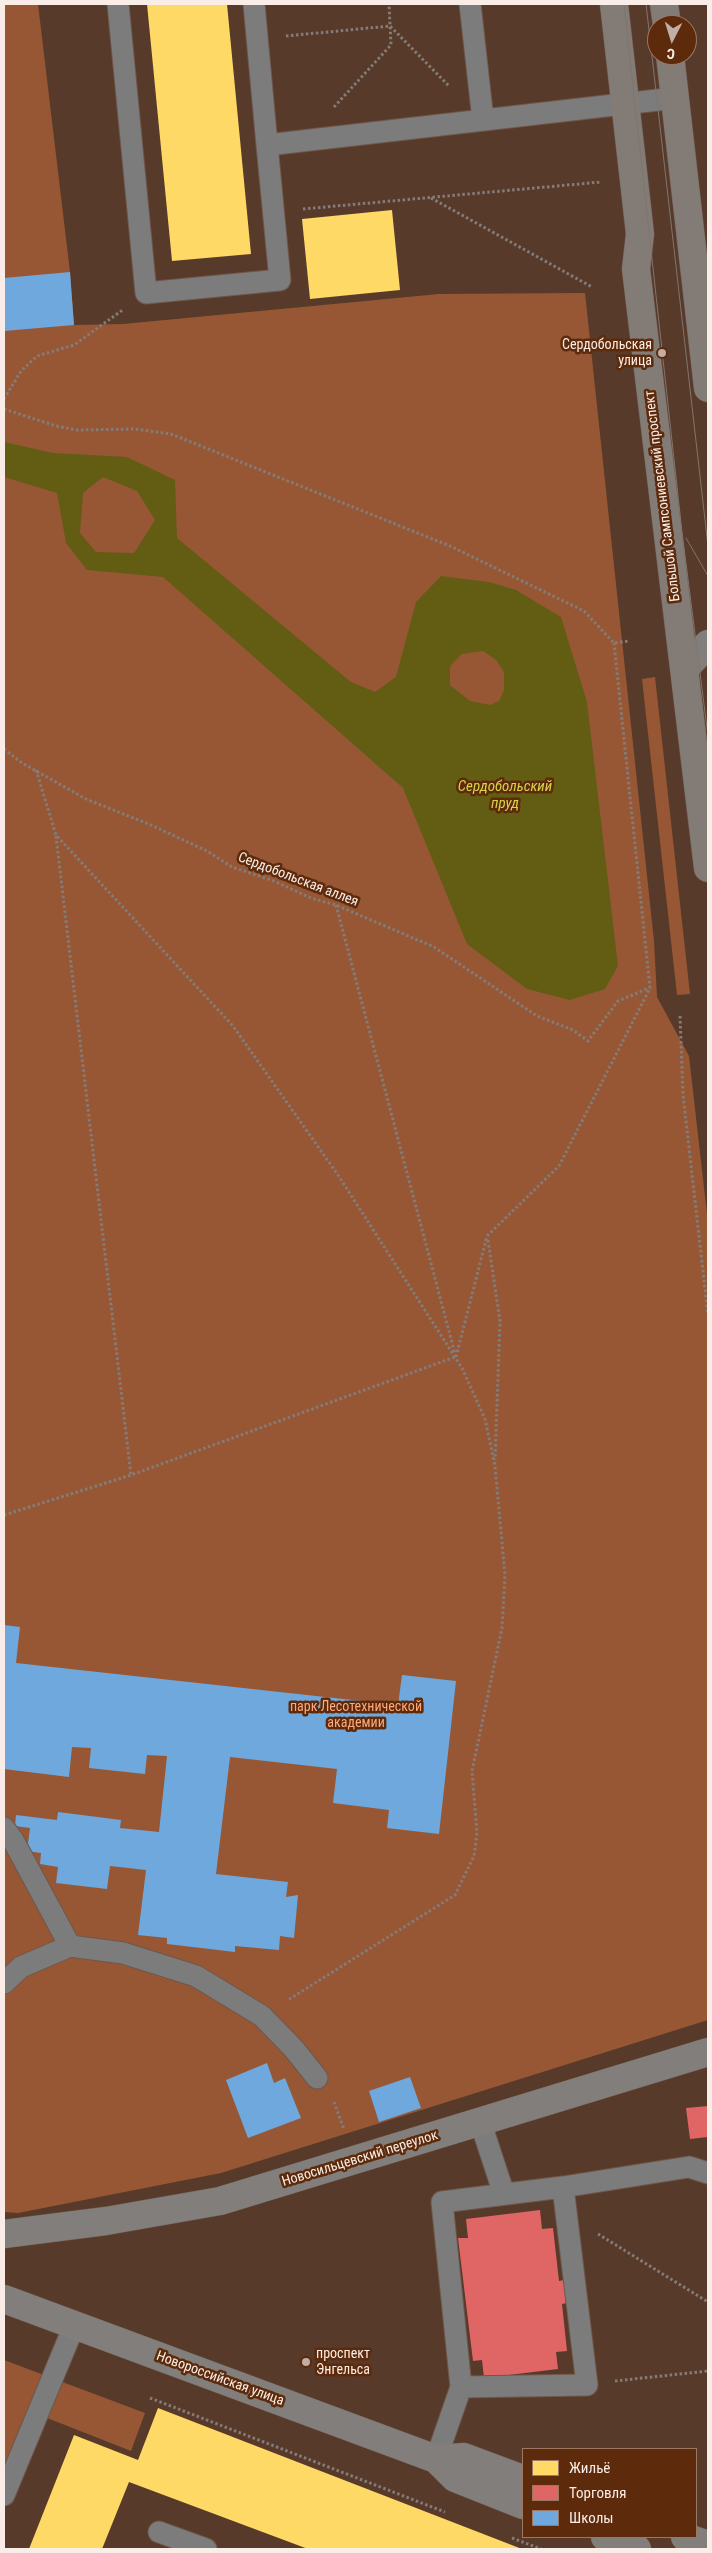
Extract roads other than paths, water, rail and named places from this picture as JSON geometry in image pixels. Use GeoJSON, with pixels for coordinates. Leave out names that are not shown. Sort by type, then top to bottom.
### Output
{"type":"FeatureCollection","features":[{"type":"Feature","properties":{"kind":"main road","name":"Большой Сампсониевский проспект"},"geometry":{"type":"LineString","coordinates":[[614,4],[640,234],[636,269],[696,667],[708,868]]}},
{"type":"Feature","properties":{"kind":"main road"},"geometry":{"type":"LineString","coordinates":[[671,65],[708,388]]}},
{"type":"Feature","properties":{"kind":"main road"},"geometry":{"type":"LineString","coordinates":[[696,667],[708,644]]}},
{"type":"Feature","properties":{"kind":"main road","name":"Новосильцевский переулок"},"geometry":{"type":"LineString","coordinates":[[4,2234],[106,2221],[204,2205],[708,2052]]}},
{"type":"Feature","properties":{"kind":"main road","name":"Новороссийская улица"},"geometry":{"type":"LineString","coordinates":[[4,2298],[74,2326],[436,2459],[464,2457],[522,2479]]}},
{"type":"Feature","properties":{"kind":"main road","name":"Новороссийская улица"},"geometry":{"type":"LineString","coordinates":[[436,2459],[455,2478],[522,2504]]}},
{"type":"Feature","properties":{"kind":"main road"},"geometry":{"type":"LineString","coordinates":[[608,2538],[637,2549]]}},
{"type":"Feature","properties":{"kind":"main road"},"geometry":{"type":"LineString","coordinates":[[688,2538],[708,2545]]}},
{"type":"Feature","properties":{"kind":"lane"},"geometry":{"type":"LineString","coordinates":[[118,4],[146,293],[280,280],[254,4]]}},
{"type":"Feature","properties":{"kind":"lane"},"geometry":{"type":"LineString","coordinates":[[470,4],[483,120]]}},
{"type":"Feature","properties":{"kind":"lane"},"geometry":{"type":"LineString","coordinates":[[267,145],[675,98]]}},
{"type":"Feature","properties":{"kind":"lane"},"geometry":{"type":"LineString","coordinates":[[4,1828],[13,1840],[70,1946]]}},
{"type":"Feature","properties":{"kind":"lane"},"geometry":{"type":"LineString","coordinates":[[4,1983],[12,1962],[70,1946],[122,1953],[196,1976],[262,2016],[294,2049],[317,2078]]}},
{"type":"Feature","properties":{"kind":"lane"},"geometry":{"type":"LineString","coordinates":[[480,2121],[504,2194]]}},
{"type":"Feature","properties":{"kind":"lane"},"geometry":{"type":"LineString","coordinates":[[436,2459],[461,2387],[442,2202],[563,2187],[689,2167],[708,2173]]}},
{"type":"Feature","properties":{"kind":"lane"},"geometry":{"type":"LineString","coordinates":[[461,2387],[587,2385],[563,2187]]}},
{"type":"Feature","properties":{"kind":"lane"},"geometry":{"type":"LineString","coordinates":[[4,2496],[74,2326]]}},
{"type":"Feature","properties":{"kind":"lane"},"geometry":{"type":"LineString","coordinates":[[159,2532],[206,2549]]}},
{"type":"Feature","properties":{"kind":"water","name":"Сердобольский пруд"},"geometry":{"type":"Polygon","coordinates":[[[4,442],[53,453],[127,457],[175,480],[177,538],[351,682],[375,692],[396,677],[416,602],[441,576],[489,582],[516,590],[561,617],[587,702],[618,966],[605,989],[570,1000],[527,989],[467,944],[403,788],[163,577],[87,570],[66,543],[57,493],[4,477],[4,442]],[[103,477],[83,493],[80,533],[96,552],[134,553],[155,520],[137,491],[103,477]],[[483,651],[462,654],[450,666],[450,685],[470,701],[490,705],[499,701],[504,690],[504,672],[496,660],[483,651]]]}},
{"type":"Feature","properties":{"kind":"tram line"},"geometry":{"type":"LineString","coordinates":[[624,4],[682,532],[708,736]]}},
{"type":"Feature","properties":{"kind":"tram line"},"geometry":{"type":"LineString","coordinates":[[646,4],[708,546]]}},
{"type":"Feature","properties":{"kind":"tram line"},"geometry":{"type":"LineString","coordinates":[[686,538],[708,576]]}},
{"type":"Feature","properties":{"kind":"place","name":"Сердобольская улица"},"geometry":{"type":"Point","coordinates":[662,353]}},
{"type":"Feature","properties":{"kind":"place","name":"проспект Энгельса"},"geometry":{"type":"Point","coordinates":[306,2362]}},
{"type":"Feature","properties":{"kind":"park label","name":"парк Лесотехнической академии"},"geometry":{"type":"Point","coordinates":[356,1715]}}]}
